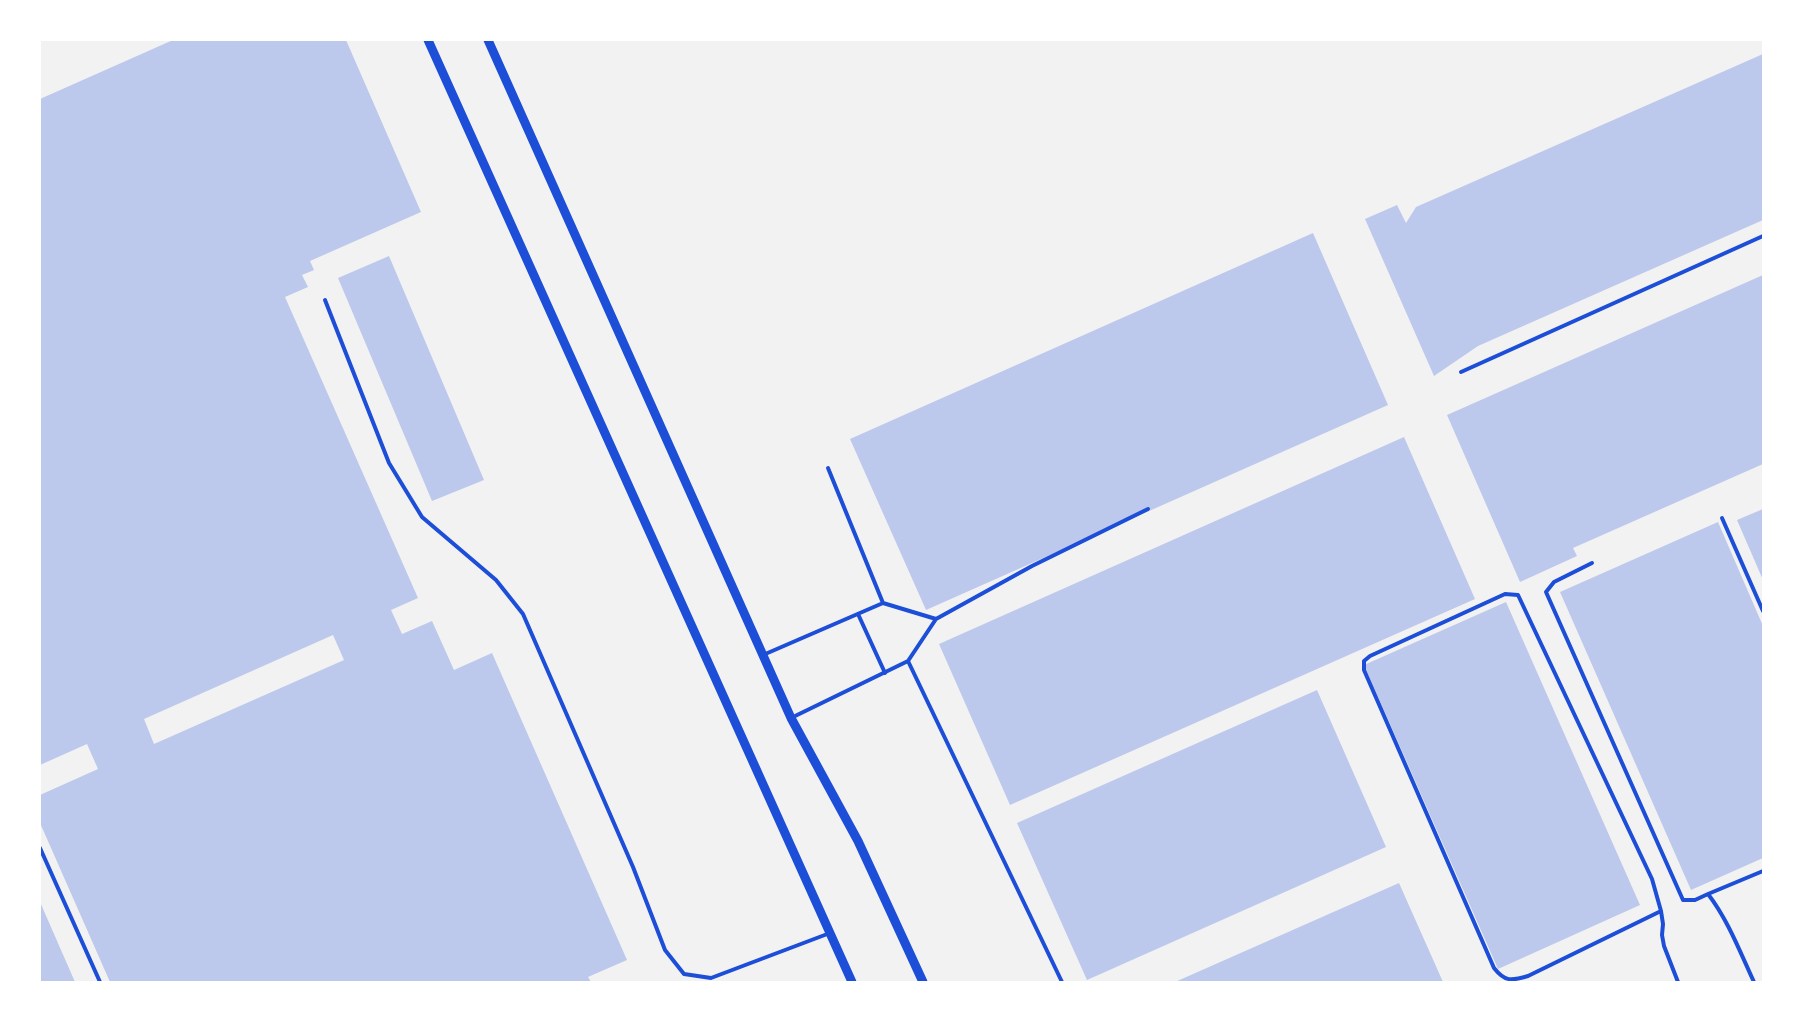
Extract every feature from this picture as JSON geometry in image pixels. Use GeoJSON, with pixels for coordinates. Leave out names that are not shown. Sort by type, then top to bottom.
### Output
{"type":"FeatureCollection","features":[{"type":"Feature","properties":{"kind":"street"},"geometry":{"type":"LineString","coordinates":[[428,40],[852,982]]}},
{"type":"Feature","properties":{"kind":"street"},"geometry":{"type":"LineString","coordinates":[[488,40],[791,718],[858,841],[923,982]]}},
{"type":"Feature","properties":{"kind":"lane"},"geometry":{"type":"LineString","coordinates":[[1461,372],[1763,236]]}},
{"type":"Feature","properties":{"kind":"lane"},"geometry":{"type":"LineString","coordinates":[[325,300],[389,463],[422,516],[496,580],[523,614],[633,867],[665,950],[684,974],[711,978],[830,933]]}},
{"type":"Feature","properties":{"kind":"lane"},"geometry":{"type":"LineString","coordinates":[[828,468],[884,603]]}},
{"type":"Feature","properties":{"kind":"lane"},"geometry":{"type":"LineString","coordinates":[[791,718],[908,661],[936,619],[1032,566],[1148,510]]}},
{"type":"Feature","properties":{"kind":"lane"},"geometry":{"type":"LineString","coordinates":[[1722,518],[1763,611]]}},
{"type":"Feature","properties":{"kind":"lane"},"geometry":{"type":"LineString","coordinates":[[1592,563],[1554,582],[1546,592],[1683,900],[1695,900],[1763,871]]}},
{"type":"Feature","properties":{"kind":"lane"},"geometry":{"type":"LineString","coordinates":[[1661,912],[1528,976],[1514,980],[1500,976],[1494,968],[1364,670],[1364,661],[1370,656],[1505,594],[1518,595],[1652,879],[1661,912],[1663,941],[1678,982]]}},
{"type":"Feature","properties":{"kind":"lane"},"geometry":{"type":"LineString","coordinates":[[762,655],[884,603],[936,619]]}},
{"type":"Feature","properties":{"kind":"lane"},"geometry":{"type":"LineString","coordinates":[[858,614],[884,673]]}},
{"type":"Feature","properties":{"kind":"lane"},"geometry":{"type":"LineString","coordinates":[[908,661],[1062,982]]}},
{"type":"Feature","properties":{"kind":"lane"},"geometry":{"type":"LineString","coordinates":[[40,848],[100,982]]}},
{"type":"Feature","properties":{"kind":"lane"},"geometry":{"type":"LineString","coordinates":[[1708,894],[1730,930],[1754,982]]}},
{"type":"Feature","properties":{"kind":"building"},"geometry":{"type":"Polygon","coordinates":[[[173,40],[346,40],[421,212],[310,261],[314,270],[302,275],[308,287],[285,297],[418,598],[391,610],[402,634],[432,621],[454,670],[492,653],[627,960],[588,977],[591,982],[110,982],[40,823],[40,795],[98,769],[87,744],[40,765],[40,99],[173,40]],[[333,635],[144,719],[154,744],[344,660],[333,635]]]}},
{"type":"Feature","properties":{"kind":"building"},"geometry":{"type":"Polygon","coordinates":[[[1763,54],[1763,220],[1478,346],[1434,376],[1365,219],[1397,205],[1406,223],[1416,207],[1763,54]]]}},
{"type":"Feature","properties":{"kind":"building"},"geometry":{"type":"Polygon","coordinates":[[[1313,233],[1388,405],[926,610],[850,439],[1313,233]]]}},
{"type":"Feature","properties":{"kind":"building"},"geometry":{"type":"Polygon","coordinates":[[[389,256],[484,480],[432,501],[338,278],[389,256]]]}},
{"type":"Feature","properties":{"kind":"building"},"geometry":{"type":"Polygon","coordinates":[[[1763,275],[1763,464],[1573,548],[1577,556],[1520,582],[1447,415],[1763,275]]]}},
{"type":"Feature","properties":{"kind":"building"},"geometry":{"type":"Polygon","coordinates":[[[1404,437],[1475,599],[1010,805],[939,644],[1404,437]]]}},
{"type":"Feature","properties":{"kind":"building"},"geometry":{"type":"Polygon","coordinates":[[[1763,509],[1763,580],[1737,520],[1763,509]]]}},
{"type":"Feature","properties":{"kind":"building"},"geometry":{"type":"Polygon","coordinates":[[[1718,522],[1763,626],[1763,858],[1691,890],[1560,592],[1718,522]]]}},
{"type":"Feature","properties":{"kind":"building"},"geometry":{"type":"Polygon","coordinates":[[[1506,602],[1640,905],[1498,969],[1364,665],[1506,602]]]}},
{"type":"Feature","properties":{"kind":"building"},"geometry":{"type":"Polygon","coordinates":[[[1317,690],[1386,847],[1087,980],[1017,823],[1317,690]]]}},
{"type":"Feature","properties":{"kind":"building"},"geometry":{"type":"Polygon","coordinates":[[[1399,883],[1443,982],[1175,982],[1399,883]]]}},
{"type":"Feature","properties":{"kind":"building"},"geometry":{"type":"Polygon","coordinates":[[[40,902],[75,982],[40,982],[40,902]]]}}]}
